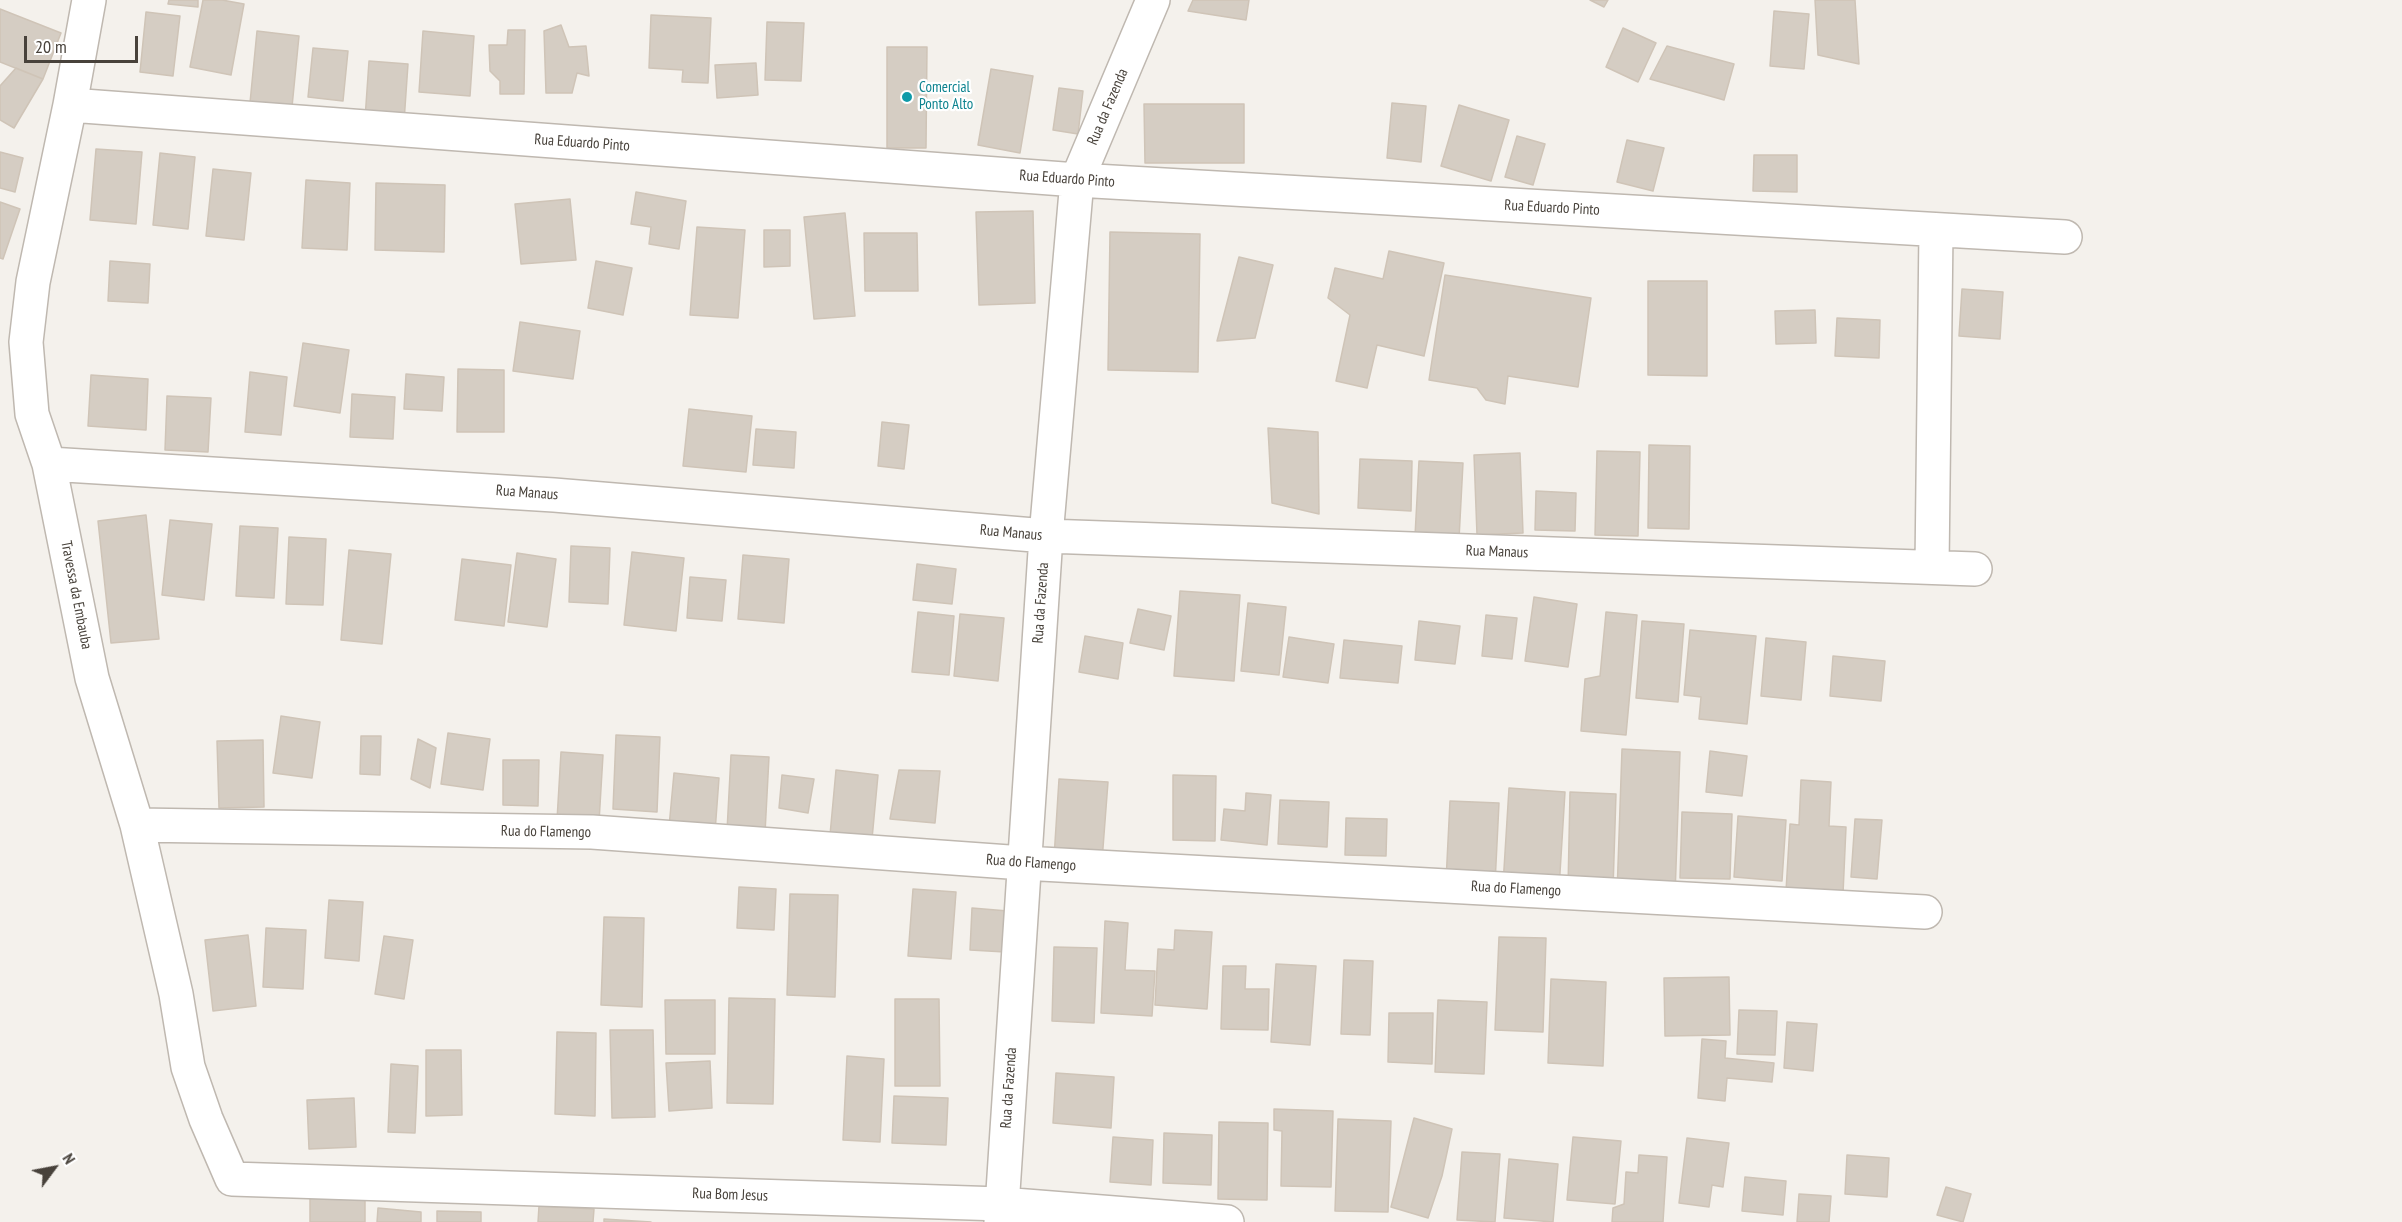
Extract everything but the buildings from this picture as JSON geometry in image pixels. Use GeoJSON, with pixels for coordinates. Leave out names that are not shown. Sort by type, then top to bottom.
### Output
{"type":"FeatureCollection","features":[{"type":"Feature","properties":{"kind":"street","name":"Travessa da Embauba"},"geometry":{"type":"LineString","coordinates":[[89,0],[70,105],[33,282],[26,342],[32,414],[49,464],[92,678],[136,825],[176,994],[188,1067],[206,1119],[232,1179]]}},
{"type":"Feature","properties":{"kind":"street","name":"Rua da Fazenda"},"geometry":{"type":"LineString","coordinates":[[1001,1213],[1046,536],[1077,180],[1153,0]]}},
{"type":"Feature","properties":{"kind":"street","name":"Rua Eduardo Pinto"},"geometry":{"type":"LineString","coordinates":[[70,105],[1077,180],[2065,237]]}},
{"type":"Feature","properties":{"kind":"street"},"geometry":{"type":"LineString","coordinates":[[1932,567],[1936,230]]}},
{"type":"Feature","properties":{"kind":"street","name":"Rua Manaus"},"geometry":{"type":"LineString","coordinates":[[49,464],[554,495],[1046,536],[1975,569]]}},
{"type":"Feature","properties":{"kind":"street","name":"Rua do Flamengo"},"geometry":{"type":"LineString","coordinates":[[136,825],[592,832],[1023,863],[1925,912]]}},
{"type":"Feature","properties":{"kind":"street","name":"Rua Bom Jesus"},"geometry":{"type":"LineString","coordinates":[[232,1179],[1227,1222]]}},
{"type":"Feature","properties":{"kind":"place","name":"Comercial Ponto Alto"},"geometry":{"type":"Point","coordinates":[907,97]}}]}
